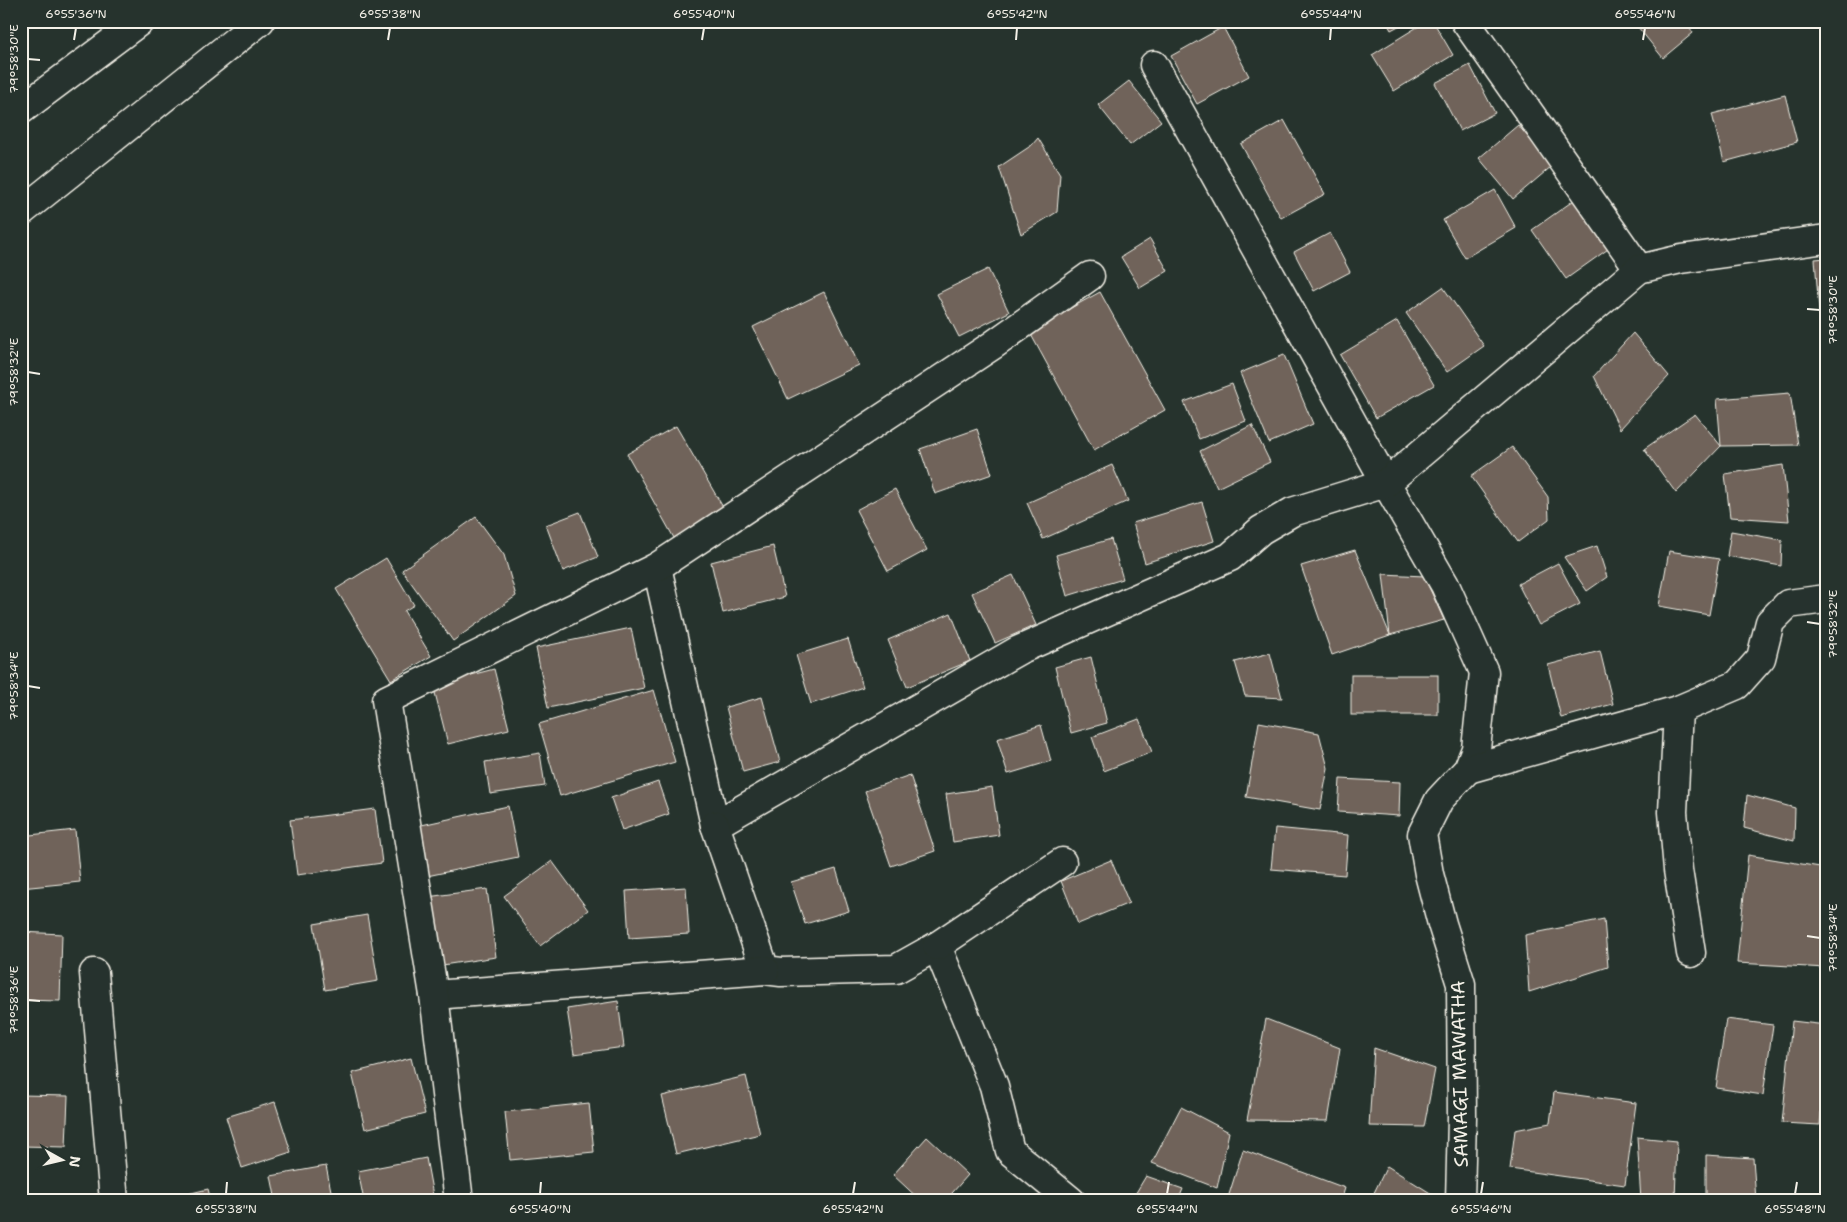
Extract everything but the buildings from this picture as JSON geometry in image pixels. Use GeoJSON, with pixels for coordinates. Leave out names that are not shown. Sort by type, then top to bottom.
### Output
{"type":"FeatureCollection","features":[{"type":"Feature","properties":{"kind":"main road"},"geometry":{"type":"LineString","coordinates":[[21,110],[140,21]]}},
{"type":"Feature","properties":{"kind":"main road"},"geometry":{"type":"LineString","coordinates":[[21,212],[260,21]]}},
{"type":"Feature","properties":{"kind":"main road"},"geometry":{"type":"LineString","coordinates":[[1465,21],[1639,269]]}},
{"type":"Feature","properties":{"kind":"main road","name":"SAMAGI MAWATHA"},"geometry":{"type":"LineString","coordinates":[[1154,65],[1386,483],[1445,585],[1484,672],[1476,749],[1468,769],[1439,800],[1422,834],[1429,874],[1461,984],[1462,1117],[1460,1201]]}},
{"type":"Feature","properties":{"kind":"main road"},"geometry":{"type":"LineString","coordinates":[[715,825],[1018,650],[1230,557],[1261,530],[1292,512],[1386,483],[1639,269],[1681,259],[1826,239]]}},
{"type":"Feature","properties":{"kind":"main road"},"geometry":{"type":"LineString","coordinates":[[459,1201],[434,995],[386,700],[657,566],[993,345],[1090,276]]}},
{"type":"Feature","properties":{"kind":"main road"},"geometry":{"type":"LineString","coordinates":[[657,566],[715,825],[765,970]]}},
{"type":"Feature","properties":{"kind":"main road"},"geometry":{"type":"LineString","coordinates":[[1468,769],[1678,710],[1737,685],[1761,658],[1770,622],[1788,604],[1826,599]]}},
{"type":"Feature","properties":{"kind":"main road"},"geometry":{"type":"LineString","coordinates":[[1678,710],[1672,812],[1678,870],[1691,954]]}},
{"type":"Feature","properties":{"kind":"main road"},"geometry":{"type":"LineString","coordinates":[[434,995],[765,970],[781,972],[896,969],[937,946],[1062,862]]}},
{"type":"Feature","properties":{"kind":"main road"},"geometry":{"type":"LineString","coordinates":[[937,946],[994,1086],[1010,1151],[1070,1201]]}},
{"type":"Feature","properties":{"kind":"main road"},"geometry":{"type":"LineString","coordinates":[[94,973],[114,1201]]}}]}
